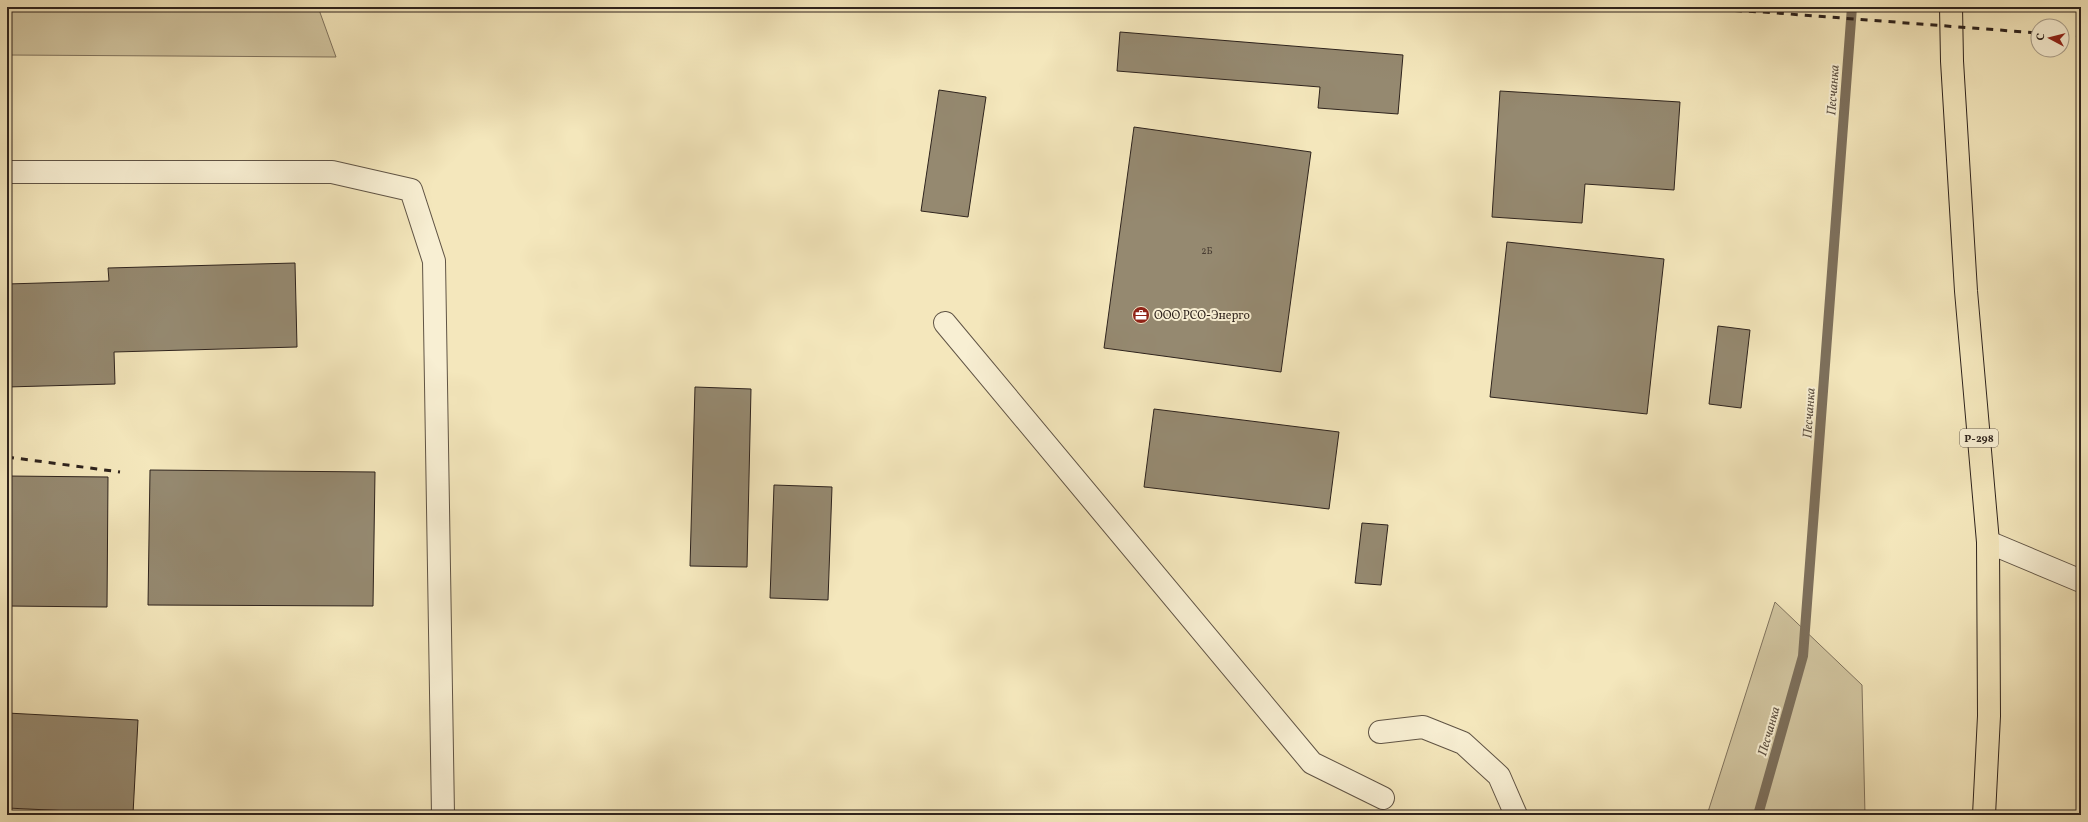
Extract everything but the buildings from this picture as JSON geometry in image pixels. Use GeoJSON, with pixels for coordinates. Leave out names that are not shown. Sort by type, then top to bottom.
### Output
{"type":"FeatureCollection","features":[{"type":"Feature","properties":{"kind":"highway","name":"Р-298"},"geometry":{"type":"LineString","coordinates":[[1951,7],[1952,69],[1966,291],[1988,542],[1989,716],[1984,815]]}},
{"type":"Feature","properties":{"kind":"street"},"geometry":{"type":"LineString","coordinates":[[7,172],[332,172],[411,190],[434,261],[443,815]]}},
{"type":"Feature","properties":{"kind":"street"},"geometry":{"type":"LineString","coordinates":[[945,323],[1312,763],[1384,798]]}},
{"type":"Feature","properties":{"kind":"street"},"geometry":{"type":"LineString","coordinates":[[1988,542],[2081,581]]}},
{"type":"Feature","properties":{"kind":"street"},"geometry":{"type":"LineString","coordinates":[[1380,732],[1423,727],[1463,743],[1499,776],[1516,815]]}},
{"type":"Feature","properties":{"kind":"shaded area"},"geometry":{"type":"Polygon","coordinates":[[[7,7],[318,7],[336,57],[7,55],[7,7]]]}},
{"type":"Feature","properties":{"kind":"shaded area"},"geometry":{"type":"Polygon","coordinates":[[[1775,602],[1862,685],[1865,815],[1707,815],[1775,602]]]}},
{"type":"Feature","properties":{"kind":"waterway","name":"Песчанка"},"geometry":{"type":"LineString","coordinates":[[1758,815],[1803,656],[1852,7]]}},
{"type":"Feature","properties":{"kind":"railway"},"geometry":{"type":"LineString","coordinates":[[1665,7],[1763,12],[2030,32]]}},
{"type":"Feature","properties":{"kind":"railway"},"geometry":{"type":"LineString","coordinates":[[2070,35],[2081,36]]}},
{"type":"Feature","properties":{"kind":"railway"},"geometry":{"type":"LineString","coordinates":[[7,457],[120,472]]}},
{"type":"Feature","properties":{"kind":"place","name":"ООО РСО-Энерго"},"geometry":{"type":"Point","coordinates":[1141,315]}}]}
